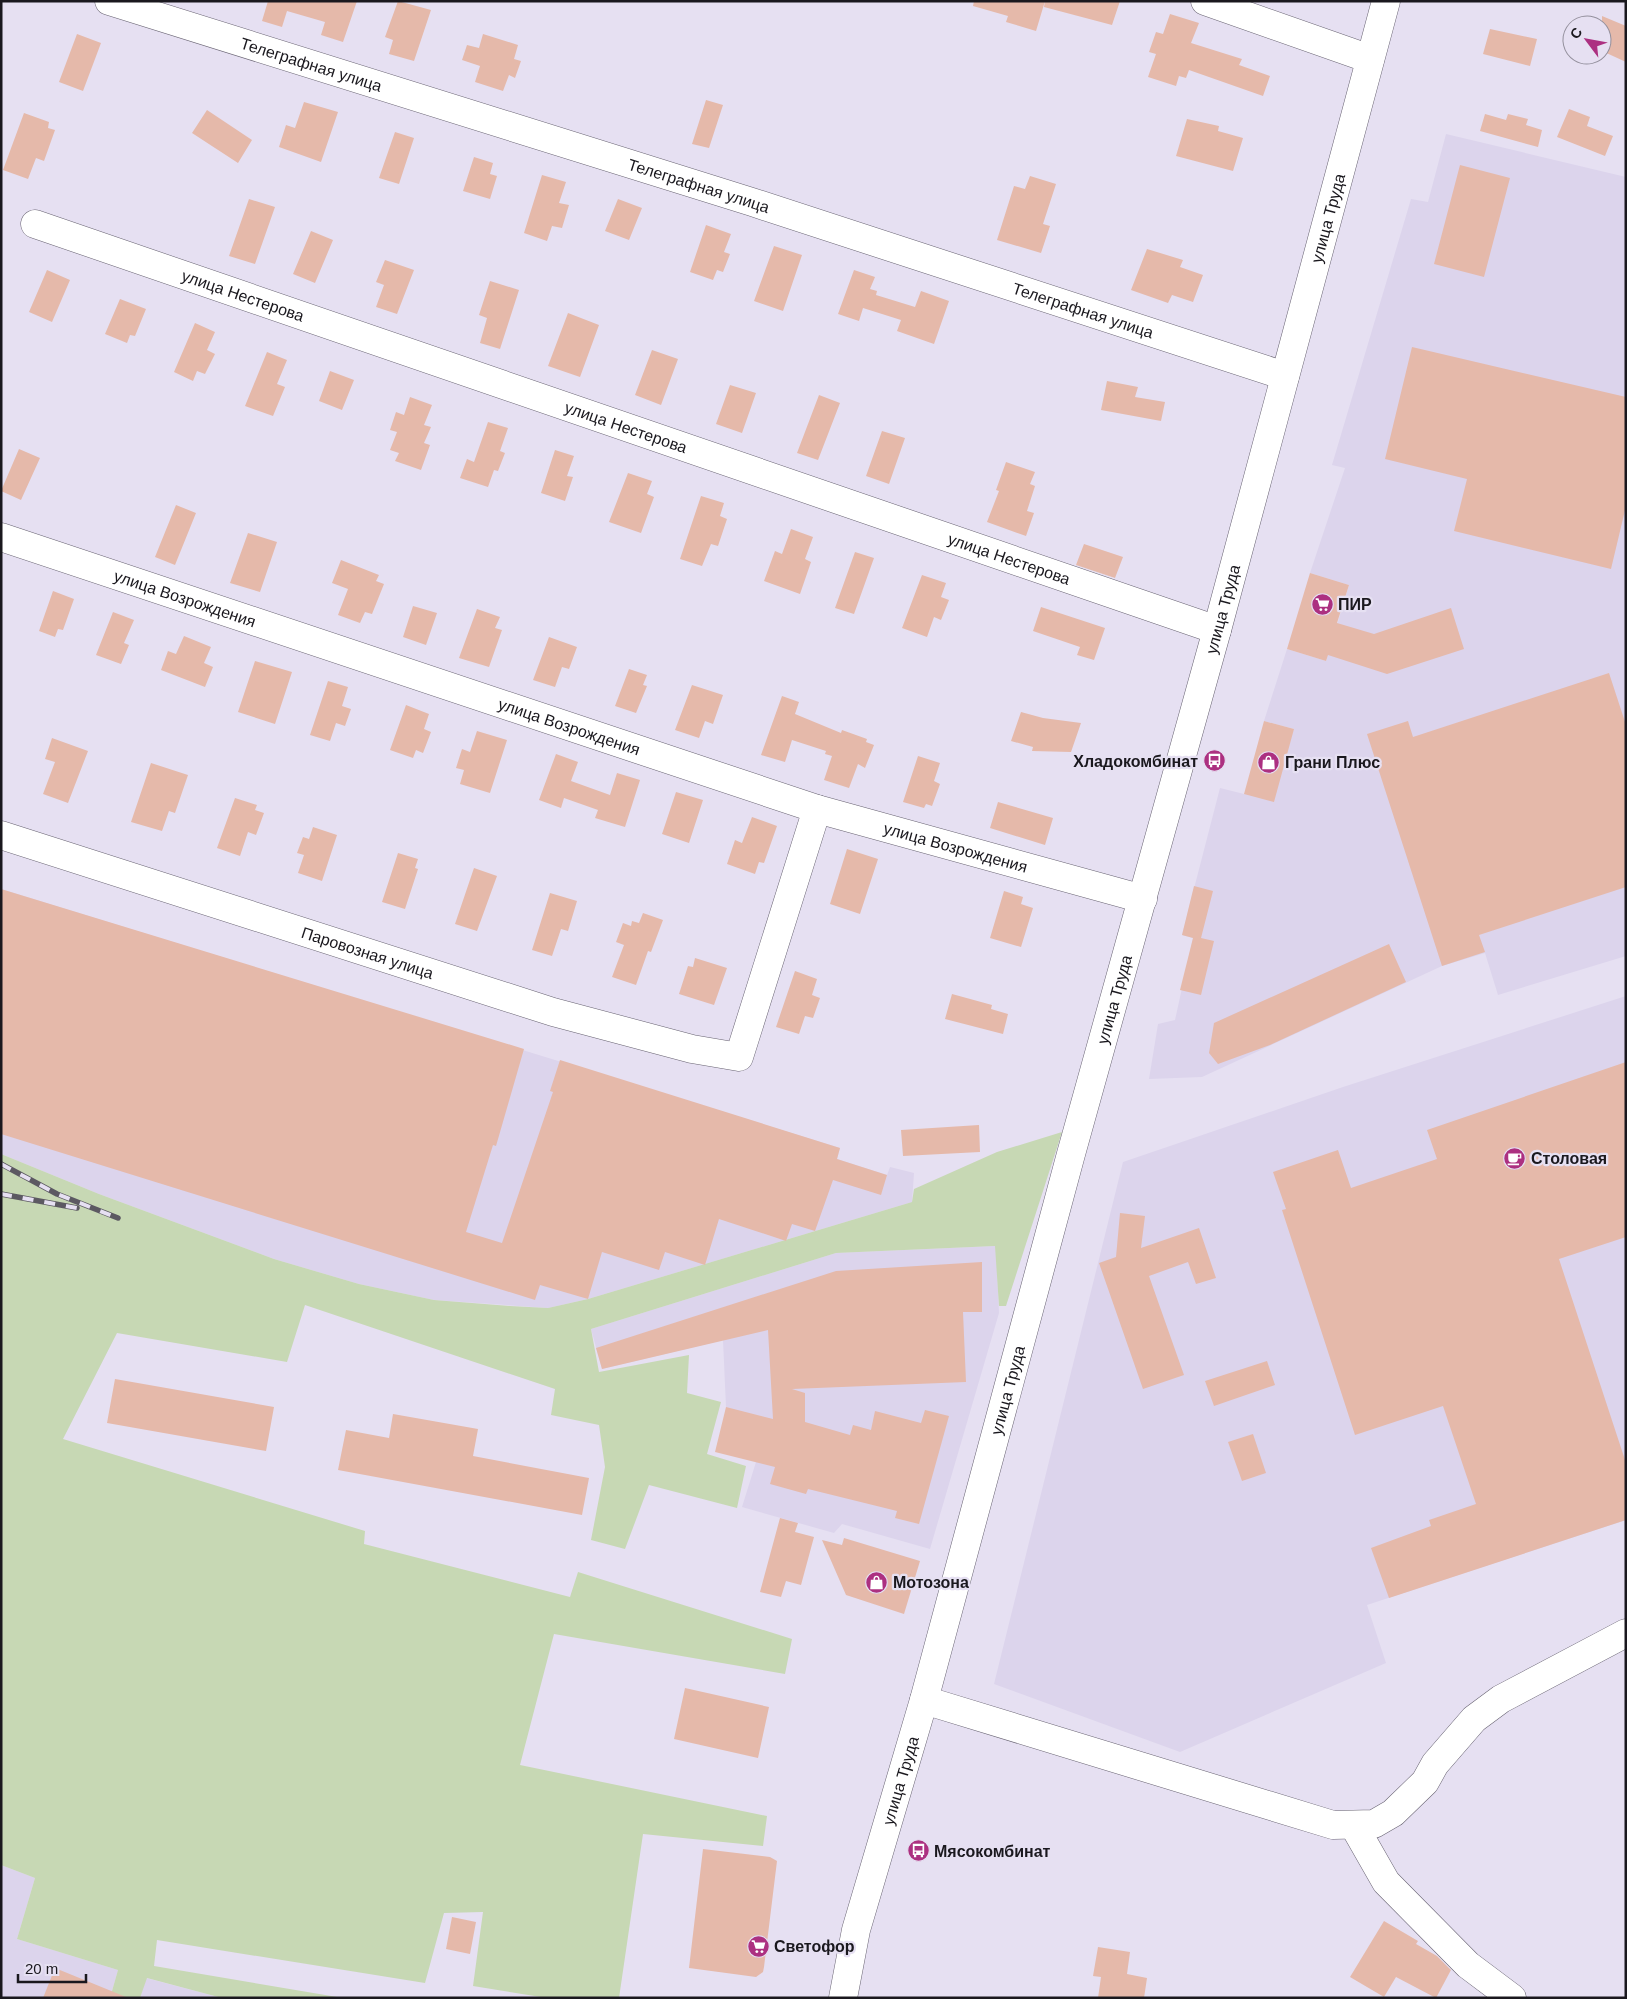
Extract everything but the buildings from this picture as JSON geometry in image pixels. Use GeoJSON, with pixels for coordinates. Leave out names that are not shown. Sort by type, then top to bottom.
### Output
{"type":"FeatureCollection","features":[{"type":"Feature","properties":{"kind":"street","name":"Телеграфная улица"},"geometry":{"type":"LineString","coordinates":[[109,1],[752,202],[1285,376]]}},
{"type":"Feature","properties":{"kind":"street"},"geometry":{"type":"LineString","coordinates":[[1204,1],[1370,59]]}},
{"type":"Feature","properties":{"kind":"street","name":"улица Труда"},"geometry":{"type":"LineString","coordinates":[[843,1998],[856,1930],[924,1700],[1217,630],[1386,1]]}},
{"type":"Feature","properties":{"kind":"street","name":"улица Нестерова"},"geometry":{"type":"LineString","coordinates":[[34,224],[1217,630]]}},
{"type":"Feature","properties":{"kind":"street","name":"улица Возрождения"},"geometry":{"type":"LineString","coordinates":[[1,537],[817,808],[1143,899]]}},
{"type":"Feature","properties":{"kind":"street","name":"Паровозная улица"},"geometry":{"type":"LineString","coordinates":[[1,835],[553,1012],[692,1049],[738,1058],[817,808]]}},
{"type":"Feature","properties":{"kind":"street"},"geometry":{"type":"LineString","coordinates":[[924,1700],[1333,1825],[1354,1826],[1374,1824],[1393,1813],[1410,1798],[1454,1740],[1474,1719],[1500,1699],[1626,1633]]}},
{"type":"Feature","properties":{"kind":"street"},"geometry":{"type":"LineString","coordinates":[[1354,1826],[1386,1882],[1468,1965],[1512,1998]]}},
{"type":"Feature","properties":{"kind":"shaded area"},"geometry":{"type":"Polygon","coordinates":[[[1446,134],[1626,177],[1626,956],[1498,995],[1485,953],[1442,966],[1202,1077],[1149,1079],[1158,1024],[1175,1020],[1193,938],[1182,935],[1220,788],[1244,794],[1294,729],[1264,721],[1287,649],[1326,661],[1349,585],[1310,573],[1345,468],[1332,465],[1411,199],[1428,202],[1446,134]]]}},
{"type":"Feature","properties":{"kind":"shaded area"},"geometry":{"type":"Polygon","coordinates":[[[1,889],[840,1148],[837,1159],[887,1175],[890,1167],[914,1173],[912,1202],[588,1299],[548,1308],[434,1300],[359,1284],[274,1259],[99,1194],[1,1154],[1,889]]]}},
{"type":"Feature","properties":{"kind":"shaded area"},"geometry":{"type":"Polygon","coordinates":[[[1626,996],[1626,1520],[1367,1605],[1386,1663],[1180,1752],[994,1684],[1123,1162],[1343,1087],[1626,996]]]}},
{"type":"Feature","properties":{"kind":"shaded area"},"geometry":{"type":"Polygon","coordinates":[[[996,1246],[999,1313],[930,1549],[842,1524],[834,1533],[742,1507],[756,1462],[726,1407],[723,1340],[602,1369],[591,1329],[836,1253],[996,1246]]]}},
{"type":"Feature","properties":{"kind":"shaded area"},"geometry":{"type":"Polygon","coordinates":[[[1,1865],[35,1878],[17,1939],[118,1970],[110,1998],[1,1998],[1,1865]]]}},
{"type":"Feature","properties":{"kind":"shaded area"},"geometry":{"type":"Polygon","coordinates":[[[146,1978],[222,1998],[140,1998],[146,1978]]]}},
{"type":"Feature","properties":{"kind":"green space"},"geometry":{"type":"Polygon","coordinates":[[[1062,1132],[1006,1306],[999,1306],[995,1246],[836,1253],[591,1329],[599,1372],[689,1355],[687,1393],[721,1402],[707,1454],[746,1466],[737,1508],[649,1485],[625,1549],[591,1540],[605,1467],[599,1425],[551,1415],[555,1389],[305,1305],[287,1362],[117,1333],[63,1439],[365,1531],[364,1544],[570,1597],[578,1572],[792,1639],[785,1674],[554,1634],[520,1765],[767,1816],[763,1846],[643,1834],[619,1998],[547,1998],[473,1986],[483,1912],[444,1913],[425,1983],[157,1940],[154,1966],[343,1998],[222,1998],[147,1978],[140,1998],[110,1998],[118,1970],[17,1939],[35,1878],[1,1865],[1,1154],[99,1194],[274,1259],[359,1284],[434,1300],[548,1308],[588,1299],[912,1202],[914,1189],[997,1152],[1062,1132]]]}},
{"type":"Feature","properties":{"kind":"railway"},"geometry":{"type":"LineString","coordinates":[[1,1164],[57,1194],[118,1218]]}},
{"type":"Feature","properties":{"kind":"railway"},"geometry":{"type":"LineString","coordinates":[[1,1194],[77,1208]]}},
{"type":"Feature","properties":{"kind":"place","name":"ПИР"},"geometry":{"type":"Point","coordinates":[1322,604]}},
{"type":"Feature","properties":{"kind":"place","name":"Хладокомбинат"},"geometry":{"type":"Point","coordinates":[1214,761]}},
{"type":"Feature","properties":{"kind":"place","name":"Грани Плюс"},"geometry":{"type":"Point","coordinates":[1269,762]}},
{"type":"Feature","properties":{"kind":"place","name":"Столовая"},"geometry":{"type":"Point","coordinates":[1515,1158]}},
{"type":"Feature","properties":{"kind":"place","name":"Мотозона"},"geometry":{"type":"Point","coordinates":[877,1582]}},
{"type":"Feature","properties":{"kind":"place","name":"Мясокомбинат"},"geometry":{"type":"Point","coordinates":[918,1851]}},
{"type":"Feature","properties":{"kind":"place","name":"Светофор"},"geometry":{"type":"Point","coordinates":[758,1946]}}]}
